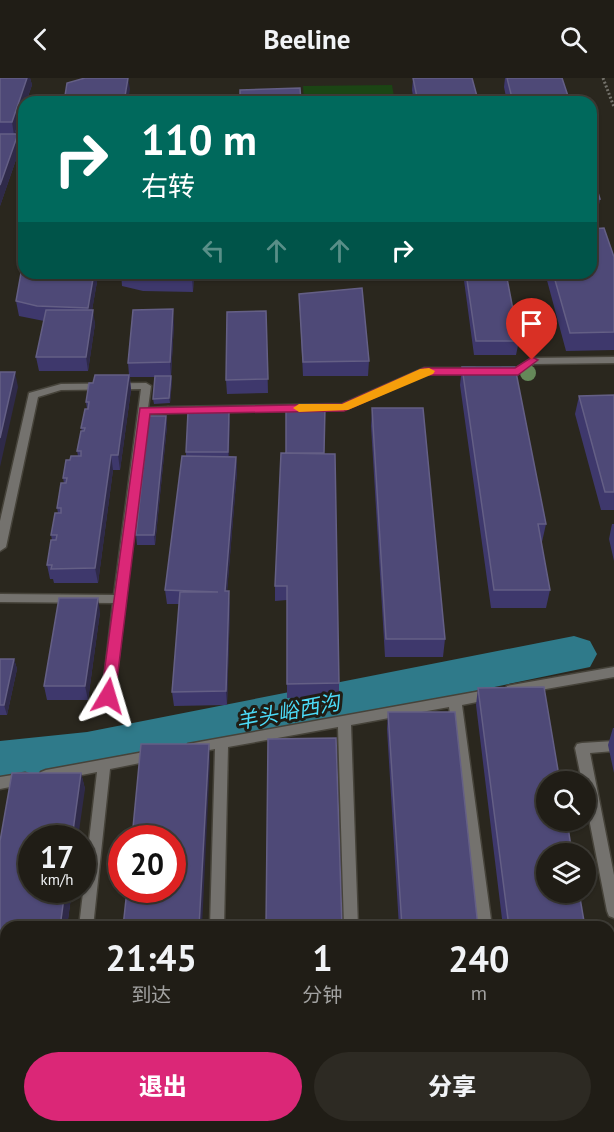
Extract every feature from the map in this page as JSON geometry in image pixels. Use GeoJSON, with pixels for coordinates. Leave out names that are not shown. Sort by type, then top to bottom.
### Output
{"type":"FeatureCollection","features":[{"type":"Feature","properties":{"kind":"street"},"geometry":{"type":"LineString","coordinates":[[494,371],[518,371],[532,360],[614,360]]}},
{"type":"Feature","properties":{"kind":"street"},"geometry":{"type":"LineString","coordinates":[[144,411],[344,407],[424,371],[483,371]]}},
{"type":"Feature","properties":{"kind":"street"},"geometry":{"type":"LineString","coordinates":[[0,547],[33,395],[61,387],[146,386],[108,696]]}},
{"type":"Feature","properties":{"kind":"street"},"geometry":{"type":"LineString","coordinates":[[0,598],[119,599]]}},
{"type":"Feature","properties":{"kind":"street"},"geometry":{"type":"LineString","coordinates":[[0,783],[614,672]]}},
{"type":"Feature","properties":{"kind":"street"},"geometry":{"type":"LineString","coordinates":[[455,701],[484,921]]}},
{"type":"Feature","properties":{"kind":"street"},"geometry":{"type":"LineString","coordinates":[[344,721],[351,921]]}},
{"type":"Feature","properties":{"kind":"street"},"geometry":{"type":"LineString","coordinates":[[217,921],[222,742]]}},
{"type":"Feature","properties":{"kind":"street"},"geometry":{"type":"LineString","coordinates":[[614,746],[582,748],[614,911]]}},
{"type":"Feature","properties":{"kind":"street"},"geometry":{"type":"LineString","coordinates":[[87,921],[104,765]]}},
{"type":"Feature","properties":{"kind":"path"},"geometry":{"type":"LineString","coordinates":[[603,78],[614,107]]}},
{"type":"Feature","properties":{"kind":"green space"},"geometry":{"type":"Polygon","coordinates":[[[392,85],[394,96],[304,96],[303,86],[392,85]]]}},
{"type":"Feature","properties":{"kind":"building"},"geometry":{"type":"Polygon","coordinates":[[[0,78],[27,78],[21,96],[18,96],[18,104],[12,122],[0,122],[0,78]]]}},
{"type":"Feature","properties":{"kind":"building"},"geometry":{"type":"Polygon","coordinates":[[[85,78],[128,78],[125,96],[65,96],[67,83],[85,78]]]}},
{"type":"Feature","properties":{"kind":"building"},"geometry":{"type":"Polygon","coordinates":[[[413,78],[472,78],[477,96],[417,96],[413,78]]]}},
{"type":"Feature","properties":{"kind":"building"},"geometry":{"type":"Polygon","coordinates":[[[507,78],[562,78],[568,96],[512,96],[507,78]]]}},
{"type":"Feature","properties":{"kind":"building"},"geometry":{"type":"Polygon","coordinates":[[[300,88],[301,96],[240,96],[240,90],[300,88]]]}},
{"type":"Feature","properties":{"kind":"building"},"geometry":{"type":"Polygon","coordinates":[[[174,95],[212,95],[212,96],[171,96],[174,95]]]}},
{"type":"Feature","properties":{"kind":"building"},"geometry":{"type":"Polygon","coordinates":[[[0,134],[18,134],[0,185],[0,134]]]}},
{"type":"Feature","properties":{"kind":"building"},"geometry":{"type":"Polygon","coordinates":[[[604,228],[614,257],[614,332],[570,333],[555,279],[597,279],[597,229],[604,228]]]}},
{"type":"Feature","properties":{"kind":"building"},"geometry":{"type":"Polygon","coordinates":[[[20,279],[93,279],[88,308],[37,306],[16,301],[20,279]]]}},
{"type":"Feature","properties":{"kind":"building"},"geometry":{"type":"Polygon","coordinates":[[[467,279],[507,279],[519,341],[476,341],[467,279]]]}},
{"type":"Feature","properties":{"kind":"building"},"geometry":{"type":"Polygon","coordinates":[[[362,288],[369,361],[303,362],[299,294],[362,288]]]}},
{"type":"Feature","properties":{"kind":"building"},"geometry":{"type":"Polygon","coordinates":[[[173,309],[170,362],[128,363],[133,310],[173,309]]]}},
{"type":"Feature","properties":{"kind":"building"},"geometry":{"type":"Polygon","coordinates":[[[46,310],[93,310],[86,357],[36,357],[46,310]]]}},
{"type":"Feature","properties":{"kind":"building"},"geometry":{"type":"Polygon","coordinates":[[[266,311],[268,379],[226,380],[227,312],[266,311]]]}},
{"type":"Feature","properties":{"kind":"building"},"geometry":{"type":"Polygon","coordinates":[[[462,367],[515,367],[546,524],[538,524],[550,590],[494,590],[462,367]]]}},
{"type":"Feature","properties":{"kind":"building"},"geometry":{"type":"Polygon","coordinates":[[[0,372],[15,372],[0,438],[0,372]]]}},
{"type":"Feature","properties":{"kind":"building"},"geometry":{"type":"Polygon","coordinates":[[[95,375],[129,375],[118,455],[111,455],[95,568],[51,569],[52,565],[47,565],[51,540],[56,540],[57,535],[51,535],[55,513],[61,513],[61,508],[57,508],[61,483],[66,483],[67,478],[63,478],[66,460],[70,460],[71,456],[81,456],[81,451],[77,451],[81,431],[85,428],[81,428],[85,409],[88,409],[89,402],[86,402],[89,383],[93,383],[95,375]]]}},
{"type":"Feature","properties":{"kind":"building"},"geometry":{"type":"Polygon","coordinates":[[[155,376],[171,376],[169,398],[153,399],[155,376]]]}},
{"type":"Feature","properties":{"kind":"building"},"geometry":{"type":"Polygon","coordinates":[[[614,395],[614,492],[605,492],[579,396],[614,395]]]}},
{"type":"Feature","properties":{"kind":"building"},"geometry":{"type":"Polygon","coordinates":[[[286,406],[325,407],[324,453],[286,453],[286,406]]]}},
{"type":"Feature","properties":{"kind":"building"},"geometry":{"type":"Polygon","coordinates":[[[372,408],[423,408],[445,639],[386,639],[372,408]]]}},
{"type":"Feature","properties":{"kind":"building"},"geometry":{"type":"Polygon","coordinates":[[[188,412],[229,412],[228,452],[186,452],[188,412]]]}},
{"type":"Feature","properties":{"kind":"building"},"geometry":{"type":"Polygon","coordinates":[[[149,416],[166,416],[154,535],[136,535],[149,416]]]}},
{"type":"Feature","properties":{"kind":"building"},"geometry":{"type":"Polygon","coordinates":[[[281,453],[335,454],[339,683],[287,684],[287,586],[275,586],[281,453]]]}},
{"type":"Feature","properties":{"kind":"building"},"geometry":{"type":"Polygon","coordinates":[[[182,456],[236,457],[225,591],[229,591],[226,691],[172,692],[180,592],[218,592],[165,590],[182,456]]]}},
{"type":"Feature","properties":{"kind":"building"},"geometry":{"type":"Polygon","coordinates":[[[59,598],[98,598],[85,686],[44,686],[59,598]]]}},
{"type":"Feature","properties":{"kind":"building"},"geometry":{"type":"Polygon","coordinates":[[[0,659],[14,659],[4,705],[0,705],[0,659]]]}},
{"type":"Feature","properties":{"kind":"building"},"geometry":{"type":"Polygon","coordinates":[[[544,687],[558,771],[536,771],[536,831],[569,831],[570,843],[536,843],[536,903],[581,903],[584,921],[508,921],[478,688],[544,687]]]}},
{"type":"Feature","properties":{"kind":"building"},"geometry":{"type":"Polygon","coordinates":[[[388,712],[455,712],[477,921],[402,921],[388,712]]]}},
{"type":"Feature","properties":{"kind":"building"},"geometry":{"type":"Polygon","coordinates":[[[336,738],[342,921],[266,921],[268,739],[336,738]]]}},
{"type":"Feature","properties":{"kind":"building"},"geometry":{"type":"Polygon","coordinates":[[[141,744],[209,744],[199,921],[124,921],[126,903],[186,903],[186,825],[133,825],[141,744]]]}},
{"type":"Feature","properties":{"kind":"building"},"geometry":{"type":"Polygon","coordinates":[[[12,773],[81,773],[74,825],[18,825],[18,903],[63,903],[61,921],[0,921],[0,841],[12,773]]]}},
{"type":"Feature","properties":{"kind":"waterway","name":"羊头峪西沟"},"geometry":{"type":"LineString","coordinates":[[0,762],[87,752],[574,654]]}},
{"type":"Feature","properties":{"kind":"slow traffic"},"geometry":{"type":"LineString","coordinates":[[299,408],[344,407],[424,371],[429,371]]}},
{"type":"Feature","properties":{"kind":"route"},"geometry":{"type":"LineString","coordinates":[[108,696],[144,411],[344,407],[424,371],[518,371],[532,360]]}}]}
